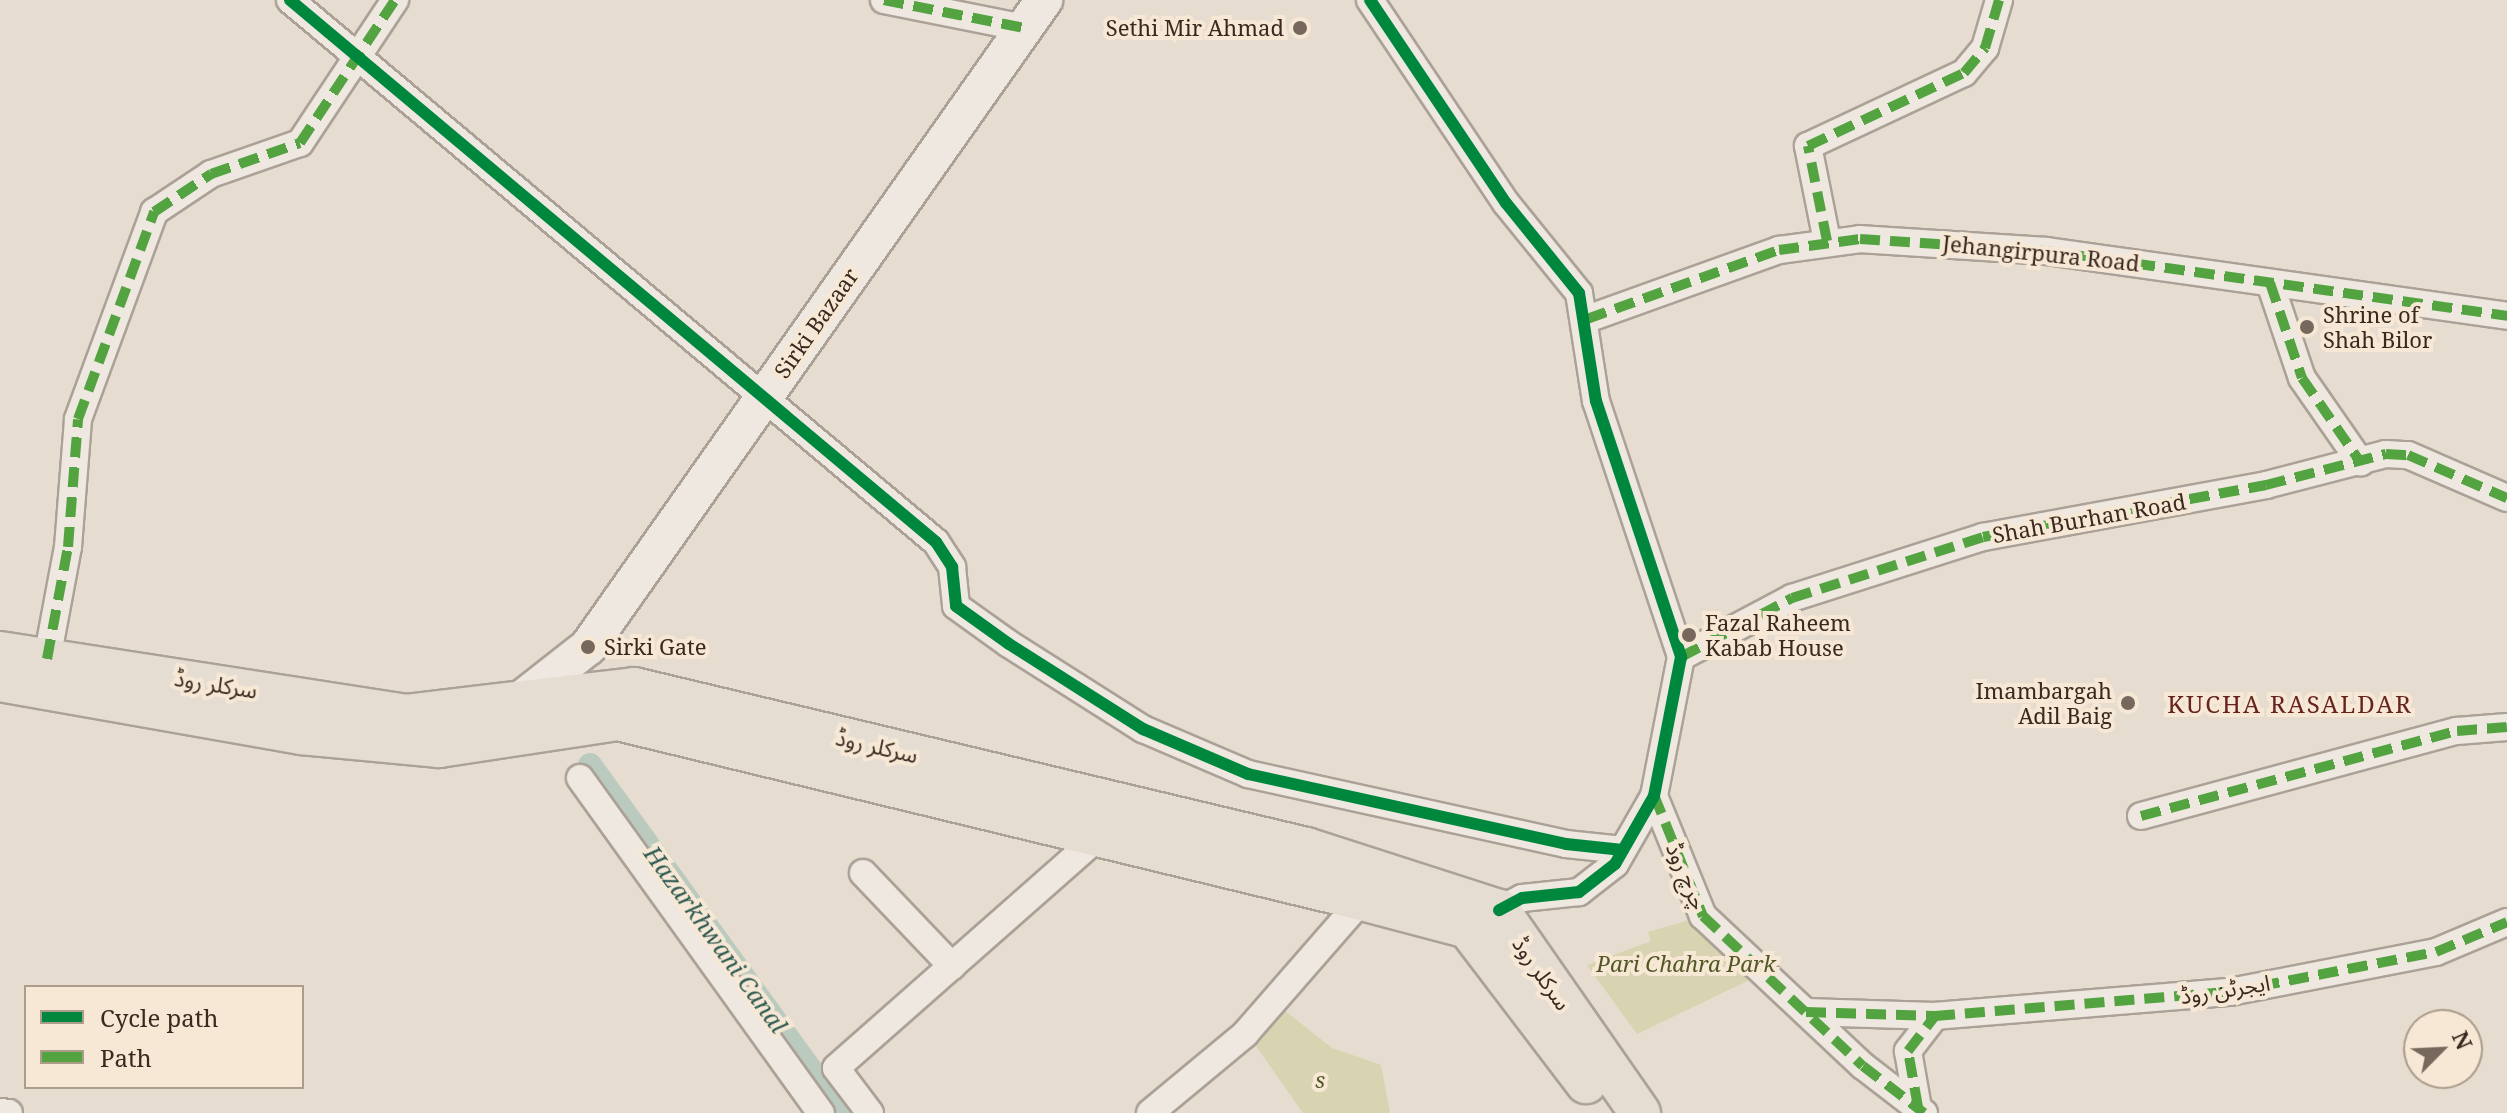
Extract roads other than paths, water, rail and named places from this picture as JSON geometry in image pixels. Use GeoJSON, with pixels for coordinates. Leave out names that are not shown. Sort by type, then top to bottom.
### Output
{"type":"FeatureCollection","features":[{"type":"Feature","properties":{"kind":"main road","name":"Sirki Bazaar"},"geometry":{"type":"LineString","coordinates":[[520,721],[588,647],[1034,14]]}},
{"type":"Feature","properties":{"kind":"main road","name":"سرکلر روڈ"},"geometry":{"type":"LineString","coordinates":[[0,652],[47,659],[304,716],[405,715],[520,721],[616,706],[634,688],[1306,848],[1483,919],[1640,1113]]}},
{"type":"Feature","properties":{"kind":"main road"},"geometry":{"type":"LineString","coordinates":[[0,681],[304,716]]}},
{"type":"Feature","properties":{"kind":"main road"},"geometry":{"type":"LineString","coordinates":[[616,706],[1100,835],[1362,900],[1483,919],[1606,1113]]}},
{"type":"Feature","properties":{"kind":"street"},"geometry":{"type":"LineString","coordinates":[[290,0],[359,51],[936,542],[952,567],[964,616],[1143,729],[1248,774],[1566,844],[1623,850]]}},
{"type":"Feature","properties":{"kind":"street"},"geometry":{"type":"LineString","coordinates":[[47,659],[68,547],[78,419],[154,212],[211,174],[300,143],[395,0]]}},
{"type":"Feature","properties":{"kind":"street"},"geometry":{"type":"LineString","coordinates":[[884,0],[1034,14]]}},
{"type":"Feature","properties":{"kind":"street"},"geometry":{"type":"LineString","coordinates":[[1370,0],[1506,203],[1579,293],[1587,319],[1596,401],[1681,657],[1654,796],[1623,850],[1579,892],[1522,898],[1483,919]]}},
{"type":"Feature","properties":{"kind":"street"},"geometry":{"type":"LineString","coordinates":[[1827,241],[1808,146],[1964,73],[1985,48],[1999,0]]}},
{"type":"Feature","properties":{"kind":"street","name":"Jehangirpura Road"},"geometry":{"type":"LineString","coordinates":[[1587,319],[1779,250],[1827,241],[1966,242],[2507,316]]}},
{"type":"Feature","properties":{"kind":"street"},"geometry":{"type":"LineString","coordinates":[[2270,283],[2288,350],[2361,463]]}},
{"type":"Feature","properties":{"kind":"street","name":"Shah Burhan Road"},"geometry":{"type":"LineString","coordinates":[[1681,657],[1792,598],[1983,537],[2361,463],[2408,455],[2507,498]]}},
{"type":"Feature","properties":{"kind":"street"},"geometry":{"type":"LineString","coordinates":[[2141,816],[2457,731],[2507,727]]}},
{"type":"Feature","properties":{"kind":"street"},"geometry":{"type":"LineString","coordinates":[[580,778],[821,1113]]}},
{"type":"Feature","properties":{"kind":"street","name":"چرچ روڈ"},"geometry":{"type":"LineString","coordinates":[[1654,796],[1703,916],[1806,1012],[1921,1111]]}},
{"type":"Feature","properties":{"kind":"street"},"geometry":{"type":"LineString","coordinates":[[870,1113],[836,1068],[1100,835]]}},
{"type":"Feature","properties":{"kind":"street"},"geometry":{"type":"LineString","coordinates":[[863,873],[952,966]]}},
{"type":"Feature","properties":{"kind":"street"},"geometry":{"type":"LineString","coordinates":[[1150,1113],[1245,1034],[1362,900]]}},
{"type":"Feature","properties":{"kind":"street","name":"ایجرٹن روڈ"},"geometry":{"type":"LineString","coordinates":[[1935,1016],[2230,992],[2436,952],[2507,922]]}},
{"type":"Feature","properties":{"kind":"street"},"geometry":{"type":"LineString","coordinates":[[1806,1012],[1935,1016]]}},
{"type":"Feature","properties":{"kind":"street","name":"چرچ روڈ"},"geometry":{"type":"LineString","coordinates":[[1921,1111],[1908,1051],[1935,1016]]}},
{"type":"Feature","properties":{"kind":"street"},"geometry":{"type":"LineString","coordinates":[[0,1112],[9,1113]]}},
{"type":"Feature","properties":{"kind":"waterway","name":"Hazarkhwani Canal"},"geometry":{"type":"LineString","coordinates":[[590,765],[842,1113]]}},
{"type":"Feature","properties":{"kind":"place","name":"Sethi Mir Ahmad"},"geometry":{"type":"Point","coordinates":[1300,28]}},
{"type":"Feature","properties":{"kind":"place","name":"Shrine of Shah Bilor"},"geometry":{"type":"Point","coordinates":[2307,327]}},
{"type":"Feature","properties":{"kind":"place","name":"Fazal Raheem Kabab House"},"geometry":{"type":"Point","coordinates":[1689,635]}},
{"type":"Feature","properties":{"kind":"place","name":"Sirki Gate"},"geometry":{"type":"Point","coordinates":[588,647]}},
{"type":"Feature","properties":{"kind":"place","name":"Imambargah Adil Baig"},"geometry":{"type":"Point","coordinates":[2128,703]}},
{"type":"Feature","properties":{"kind":"district","name":"KUCHA RASALDAR"},"geometry":{"type":"Point","coordinates":[2290,704]}},
{"type":"Feature","properties":{"kind":"park label","name":"Pari Chahra Park"},"geometry":{"type":"Point","coordinates":[1686,964]}},
{"type":"Feature","properties":{"kind":"park label","name":"s"},"geometry":{"type":"Point","coordinates":[1320,1080]}}]}
